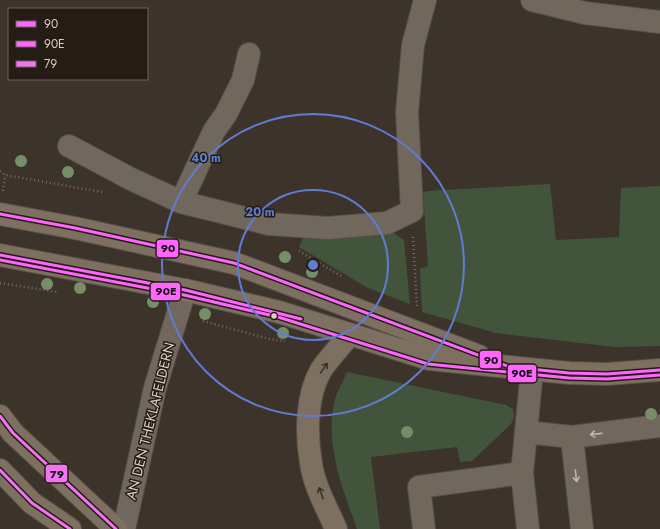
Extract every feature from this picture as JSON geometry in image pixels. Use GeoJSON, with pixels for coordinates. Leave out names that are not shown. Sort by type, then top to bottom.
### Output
{"type":"FeatureCollection","features":[{"type":"Feature","properties":{"kind":"main road"},"geometry":{"type":"LineString","coordinates":[[0,214],[74,228],[234,263],[383,318],[413,332],[510,367]]}},
{"type":"Feature","properties":{"kind":"main road"},"geometry":{"type":"LineString","coordinates":[[0,255],[185,290],[279,312],[429,359],[532,370],[607,374],[660,370]]}},
{"type":"Feature","properties":{"kind":"main road"},"geometry":{"type":"LineString","coordinates":[[336,529],[321,495],[311,464],[308,435],[310,400],[321,371],[350,334]]}},
{"type":"Feature","properties":{"kind":"main road"},"geometry":{"type":"LineString","coordinates":[[0,416],[13,433],[116,529]]}},
{"type":"Feature","properties":{"kind":"main road"},"geometry":{"type":"LineString","coordinates":[[0,470],[32,503],[70,529]]}},
{"type":"Feature","properties":{"kind":"street"},"geometry":{"type":"LineString","coordinates":[[69,146],[131,179],[181,202],[269,224],[328,228],[387,222],[412,211],[407,112],[413,46],[425,0]]}},
{"type":"Feature","properties":{"kind":"street"},"geometry":{"type":"LineString","coordinates":[[532,0],[585,13],[660,22]]}},
{"type":"Feature","properties":{"kind":"street"},"geometry":{"type":"LineString","coordinates":[[181,202],[214,131],[226,114],[243,80],[249,54]]}},
{"type":"Feature","properties":{"kind":"street","name":"AN DEN THEKLAFELDERN"},"geometry":{"type":"LineString","coordinates":[[124,529],[155,388],[185,290]]}},
{"type":"Feature","properties":{"kind":"street"},"geometry":{"type":"LineString","coordinates":[[528,529],[522,473],[532,370]]}},
{"type":"Feature","properties":{"kind":"street"},"geometry":{"type":"LineString","coordinates":[[526,432],[572,437],[660,426]]}},
{"type":"Feature","properties":{"kind":"street"},"geometry":{"type":"LineString","coordinates":[[572,437],[582,529]]}},
{"type":"Feature","properties":{"kind":"street"},"geometry":{"type":"LineString","coordinates":[[424,529],[419,487],[522,473]]}},
{"type":"Feature","properties":{"kind":"path"},"geometry":{"type":"LineString","coordinates":[[0,171],[4,175],[108,193],[131,179]]}},
{"type":"Feature","properties":{"kind":"path"},"geometry":{"type":"LineString","coordinates":[[412,211],[418,315],[413,332]]}},
{"type":"Feature","properties":{"kind":"path"},"geometry":{"type":"LineString","coordinates":[[298,250],[344,278]]}},
{"type":"Feature","properties":{"kind":"green space"},"geometry":{"type":"Polygon","coordinates":[[[550,184],[556,240],[619,237],[621,188],[660,186],[660,346],[615,347],[496,333],[422,312],[420,269],[428,266],[423,193],[427,191],[550,184]]]}},
{"type":"Feature","properties":{"kind":"green space"},"geometry":{"type":"Polygon","coordinates":[[[389,230],[404,240],[410,304],[368,288],[299,247],[305,234],[389,230]]]}},
{"type":"Feature","properties":{"kind":"green space"},"geometry":{"type":"Polygon","coordinates":[[[347,372],[506,405],[513,409],[514,417],[511,424],[472,461],[460,462],[457,447],[371,457],[380,529],[357,529],[337,468],[332,435],[334,403],[347,372]]]}},
{"type":"Feature","properties":{"kind":"transit line","name":"90"},"geometry":{"type":"LineString","coordinates":[[0,214],[75,228],[234,263],[510,367],[569,373],[607,374],[660,370]]}},
{"type":"Feature","properties":{"kind":"transit line","name":"90"},"geometry":{"type":"LineString","coordinates":[[0,255],[185,290],[301,319]]}},
{"type":"Feature","properties":{"kind":"transit line","name":"90E"},"geometry":{"type":"LineString","coordinates":[[0,260],[184,295],[278,317],[428,364],[569,378],[607,379],[660,375]]}},
{"type":"Feature","properties":{"kind":"transit line","name":"79"},"geometry":{"type":"LineString","coordinates":[[0,416],[13,433],[116,529]]}},
{"type":"Feature","properties":{"kind":"transit line","name":"79"},"geometry":{"type":"LineString","coordinates":[[0,470],[32,503],[70,529]]}}]}
